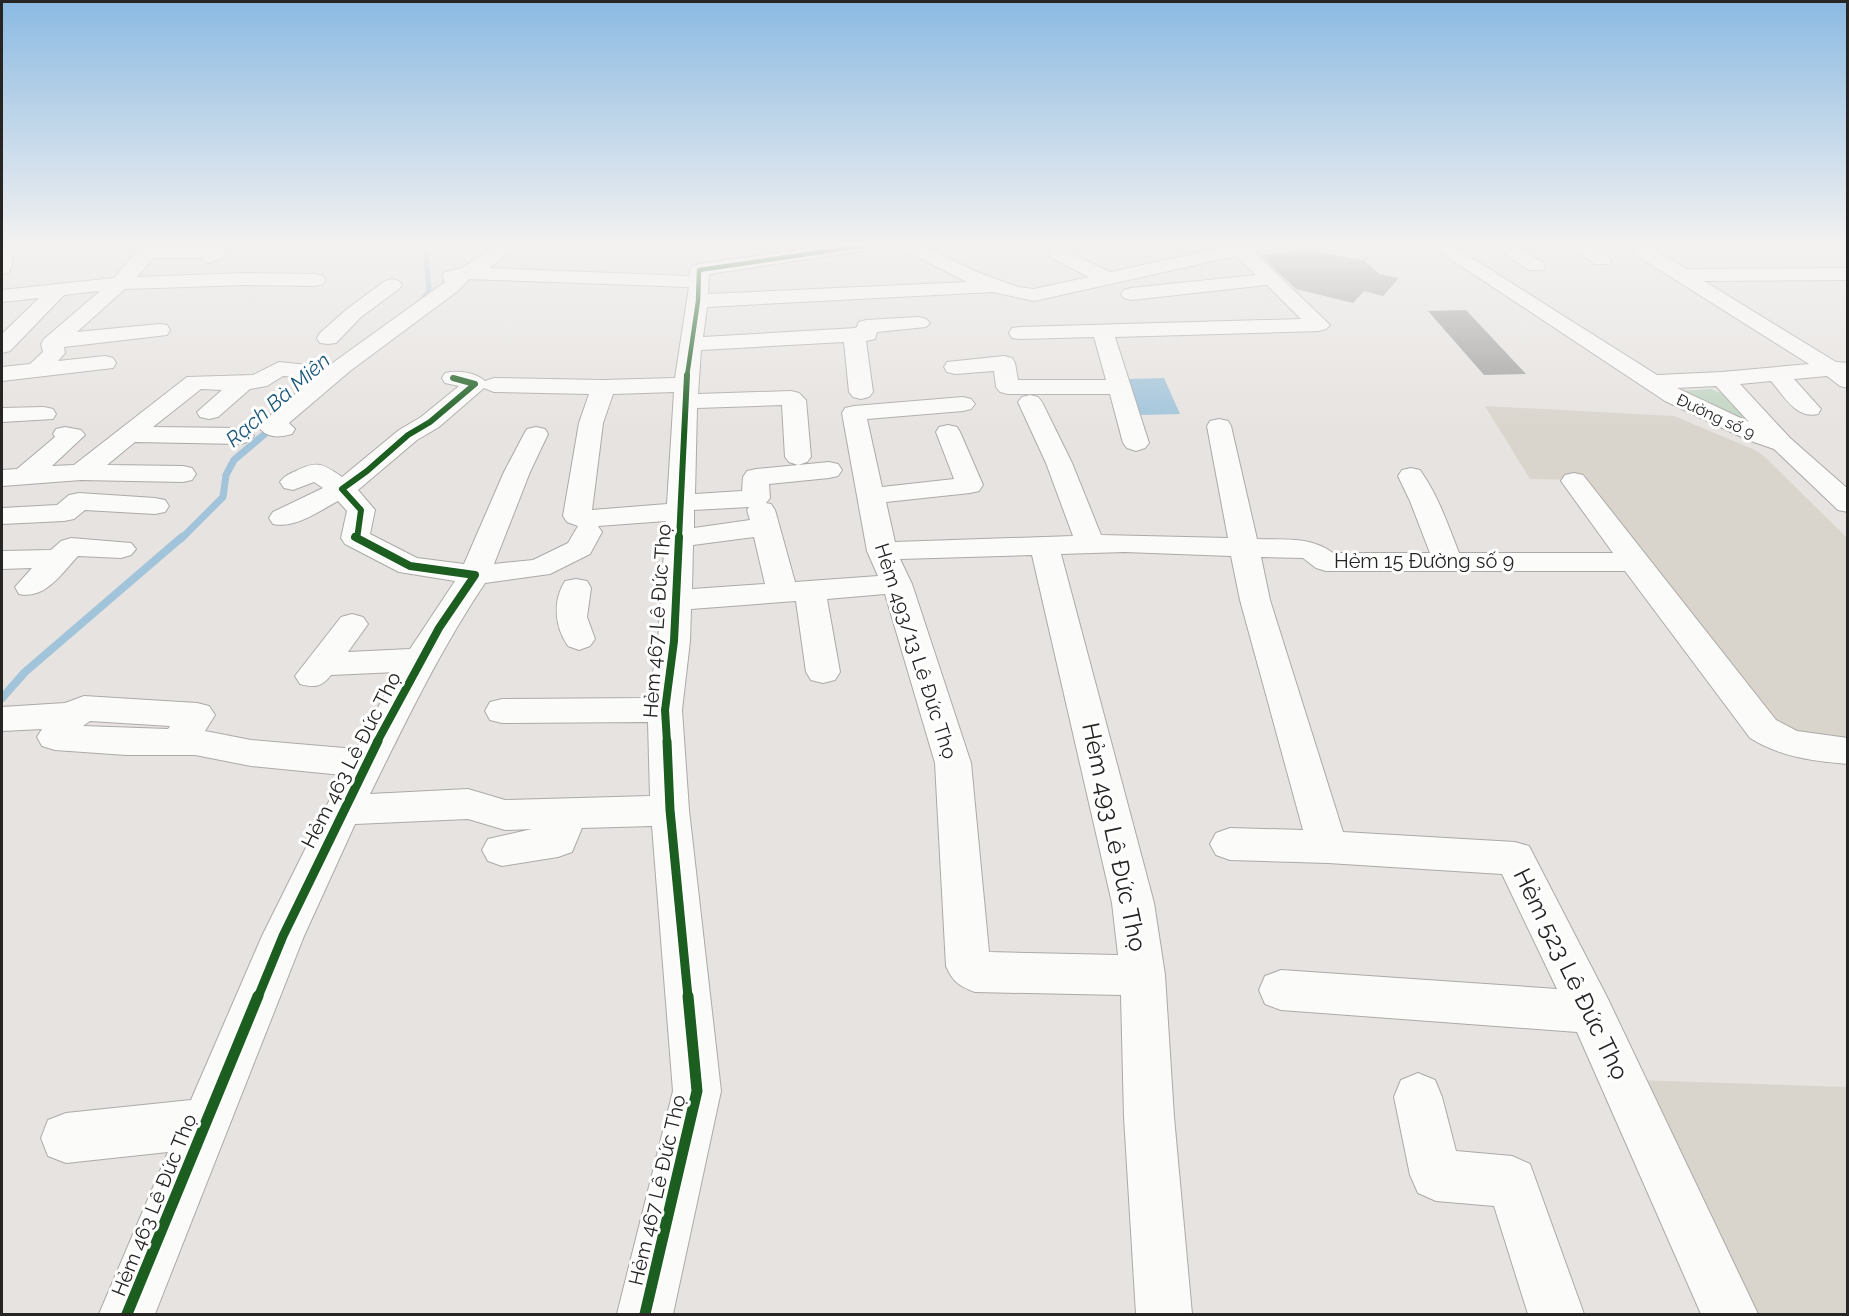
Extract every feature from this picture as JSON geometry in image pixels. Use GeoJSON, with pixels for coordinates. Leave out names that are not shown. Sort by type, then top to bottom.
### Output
{"type":"FeatureCollection","features":[{"type":"Feature","properties":{"kind":"street"},"geometry":{"type":"LineString","coordinates":[[2,346],[41,307]]}},
{"type":"Feature","properties":{"kind":"street"},"geometry":{"type":"LineString","coordinates":[[38,369],[54,353],[54,345],[91,307]]}},
{"type":"Feature","properties":{"kind":"street"},"geometry":{"type":"LineString","coordinates":[[328,338],[363,307]]}},
{"type":"Feature","properties":{"kind":"street"},"geometry":{"type":"LineString","coordinates":[[283,429],[273,429],[270,426],[342,366],[422,307]]}},
{"type":"Feature","properties":{"kind":"street","name":"Hẻm 467 Lê Đức Thọ"},"geometry":{"type":"LineString","coordinates":[[645,1314],[697,1091],[670,810],[665,710],[674,641],[685,393],[696,307]]}},
{"type":"Feature","properties":{"kind":"street"},"geometry":{"type":"LineString","coordinates":[[1139,307],[1157,331]]}},
{"type":"Feature","properties":{"kind":"street"},"geometry":{"type":"LineString","coordinates":[[1020,333],[1319,325],[1301,307]]}},
{"type":"Feature","properties":{"kind":"street","name":"Đường số 9"},"geometry":{"type":"LineString","coordinates":[[1537,307],[1605,350],[1653,370],[1684,381],[1722,379],[1783,444],[1843,495]]}},
{"type":"Feature","properties":{"kind":"street"},"geometry":{"type":"LineString","coordinates":[[1737,307],[1842,372]]}},
{"type":"Feature","properties":{"kind":"street"},"geometry":{"type":"LineString","coordinates":[[1142,311],[1245,308]]}},
{"type":"Feature","properties":{"kind":"street"},"geometry":{"type":"LineString","coordinates":[[75,322],[110,321]]}},
{"type":"Feature","properties":{"kind":"street"},"geometry":{"type":"LineString","coordinates":[[691,344],[867,334],[866,326],[920,323]]}},
{"type":"Feature","properties":{"kind":"street"},"geometry":{"type":"LineString","coordinates":[[54,345],[159,330]]}},
{"type":"Feature","properties":{"kind":"street"},"geometry":{"type":"LineString","coordinates":[[1103,332],[1136,443]]}},
{"type":"Feature","properties":{"kind":"street"},"geometry":{"type":"LineString","coordinates":[[854,335],[861,392]]}},
{"type":"Feature","properties":{"kind":"street"},"geometry":{"type":"LineString","coordinates":[[54,345],[130,343]]}},
{"type":"Feature","properties":{"kind":"street"},"geometry":{"type":"LineString","coordinates":[[2,374],[105,363]]}},
{"type":"Feature","properties":{"kind":"street"},"geometry":{"type":"LineString","coordinates":[[955,367],[1004,363],[1008,387],[1119,387]]}},
{"type":"Feature","properties":{"kind":"street"},"geometry":{"type":"LineString","coordinates":[[81,472],[195,382],[259,381],[279,369],[319,371]]}},
{"type":"Feature","properties":{"kind":"street","name":"Đường số 9"},"geometry":{"type":"LineString","coordinates":[[1653,370],[1673,396],[1762,438],[1783,444]]}},
{"type":"Feature","properties":{"kind":"street"},"geometry":{"type":"LineString","coordinates":[[1722,379],[1842,372]]}},
{"type":"Feature","properties":{"kind":"street"},"geometry":{"type":"LineString","coordinates":[[1777,374],[1809,410]]}},
{"type":"Feature","properties":{"kind":"street"},"geometry":{"type":"LineString","coordinates":[[283,518],[342,489],[367,471],[408,435],[430,422],[475,384],[453,378]]}},
{"type":"Feature","properties":{"kind":"street"},"geometry":{"type":"LineString","coordinates":[[209,412],[242,383]]}},
{"type":"Feature","properties":{"kind":"street"},"geometry":{"type":"LineString","coordinates":[[494,385],[603,387],[791,398],[794,400],[798,457]]}},
{"type":"Feature","properties":{"kind":"street"},"geometry":{"type":"LineString","coordinates":[[603,387],[591,423],[577,516],[584,519],[763,518],[796,591],[823,672]]}},
{"type":"Feature","properties":{"kind":"street"},"geometry":{"type":"LineString","coordinates":[[1030,402],[1059,463],[1090,543]]}},
{"type":"Feature","properties":{"kind":"street"},"geometry":{"type":"LineString","coordinates":[[2,415],[44,414]]}},
{"type":"Feature","properties":{"kind":"street","name":"Hẻm 493/13 Lê Đức Thọ"},"geometry":{"type":"LineString","coordinates":[[871,496],[970,485],[956,418],[854,414],[882,550],[897,584],[953,763],[968,966],[975,972],[1143,975]]}},
{"type":"Feature","properties":{"kind":"street"},"geometry":{"type":"LineString","coordinates":[[1219,426],[1255,600],[1328,847],[1230,844]]}},
{"type":"Feature","properties":{"kind":"street"},"geometry":{"type":"LineString","coordinates":[[13,477],[72,435],[65,434]]}},
{"type":"Feature","properties":{"kind":"street"},"geometry":{"type":"LineString","coordinates":[[129,434],[242,436]]}},
{"type":"Feature","properties":{"kind":"street","name":"Hẻm 463 Lê Đức Thọ"},"geometry":{"type":"LineString","coordinates":[[127,1314],[284,936],[343,810],[420,660],[475,575],[504,500],[536,434]]}},
{"type":"Feature","properties":{"kind":"street"},"geometry":{"type":"LineString","coordinates":[[680,517],[756,498],[756,477],[829,470]]}},
{"type":"Feature","properties":{"kind":"street"},"geometry":{"type":"LineString","coordinates":[[293,482],[316,471],[342,489],[361,510],[355,538],[410,566],[475,575],[539,568],[580,548],[588,532]]}},
{"type":"Feature","properties":{"kind":"street"},"geometry":{"type":"LineString","coordinates":[[13,477],[81,472],[183,474]]}},
{"type":"Feature","properties":{"kind":"street"},"geometry":{"type":"LineString","coordinates":[[1411,476],[1424,501],[1448,562]]}},
{"type":"Feature","properties":{"kind":"street"},"geometry":{"type":"LineString","coordinates":[[1574,481],[1763,729],[1777,739],[1796,745],[1848,751]]}},
{"type":"Feature","properties":{"kind":"street"},"geometry":{"type":"LineString","coordinates":[[2,516],[64,513],[79,501],[156,506]]}},
{"type":"Feature","properties":{"kind":"street"},"geometry":{"type":"LineString","coordinates":[[2,543],[32,514]]}},
{"type":"Feature","properties":{"kind":"street","name":"Hẻm 15 Đường số 9"},"geometry":{"type":"LineString","coordinates":[[882,550],[1090,543],[1245,546],[1310,550],[1326,562],[1634,562]]}},
{"type":"Feature","properties":{"kind":"street","name":"Hẻm 493 Lê Đức Thọ"},"geometry":{"type":"LineString","coordinates":[[1044,545],[1133,903],[1143,975],[1149,1117],[1164,1314]]}},
{"type":"Feature","properties":{"kind":"street"},"geometry":{"type":"LineString","coordinates":[[30,587],[71,547],[121,549]]}},
{"type":"Feature","properties":{"kind":"street"},"geometry":{"type":"LineString","coordinates":[[2,560],[58,559]]}},
{"type":"Feature","properties":{"kind":"street"},"geometry":{"type":"LineString","coordinates":[[676,600],[897,584]]}},
{"type":"Feature","properties":{"kind":"street"},"geometry":{"type":"LineString","coordinates":[[576,588],[571,617],[579,639]]}},
{"type":"Feature","properties":{"kind":"street"},"geometry":{"type":"LineString","coordinates":[[352,624],[314,673],[420,660]]}},
{"type":"Feature","properties":{"kind":"street"},"geometry":{"type":"LineString","coordinates":[[502,711],[665,710]]}},
{"type":"Feature","properties":{"kind":"street"},"geometry":{"type":"LineString","coordinates":[[2,719],[72,715],[55,737],[126,742],[195,742],[251,753],[368,764]]}},
{"type":"Feature","properties":{"kind":"street"},"geometry":{"type":"LineString","coordinates":[[343,810],[468,804],[505,815],[670,810]]}},
{"type":"Feature","properties":{"kind":"street"},"geometry":{"type":"LineString","coordinates":[[501,850],[558,841],[567,814]]}},
{"type":"Feature","properties":{"kind":"street","name":"Hẻm 523 Lê Đức Thọ"},"geometry":{"type":"LineString","coordinates":[[1328,847],[1515,858],[1591,1012],[1730,1314]]}},
{"type":"Feature","properties":{"kind":"street"},"geometry":{"type":"LineString","coordinates":[[1281,990],[1591,1012]]}},
{"type":"Feature","properties":{"kind":"street"},"geometry":{"type":"LineString","coordinates":[[1418,1097],[1436,1175],[1512,1182],[1556,1314]]}},
{"type":"Feature","properties":{"kind":"street"},"geometry":{"type":"LineString","coordinates":[[66,1138],[206,1124]]}},
{"type":"Feature","properties":{"kind":"shaded area"},"geometry":{"type":"Polygon","coordinates":[[[1485,406],[1674,416],[1755,450],[1765,457],[1847,538],[1847,739],[1789,735],[1771,725],[1579,480],[1530,479],[1485,406]]]}},
{"type":"Feature","properties":{"kind":"shaded area"},"geometry":{"type":"Polygon","coordinates":[[[1635,1080],[1847,1087],[1847,1314],[1744,1314],[1635,1080]]]}},
{"type":"Feature","properties":{"kind":"green space"},"geometry":{"type":"Polygon","coordinates":[[[1711,389],[1728,396],[1755,428],[1680,391],[1711,389]]]}},
{"type":"Feature","properties":{"kind":"water"},"geometry":{"type":"Polygon","coordinates":[[[1164,378],[1180,414],[1141,415],[1127,379],[1164,378]]]}},
{"type":"Feature","properties":{"kind":"building"},"geometry":{"type":"Polygon","coordinates":[[[1466,310],[1526,374],[1484,375],[1428,311],[1466,310]]]}},
{"type":"Feature","properties":{"kind":"waterway","name":"Rạch Bà Miên"},"geometry":{"type":"LineString","coordinates":[[181,539],[223,497],[226,475],[234,460],[273,427]]}},
{"type":"Feature","properties":{"kind":"waterway","name":"Rạch Bà Miên"},"geometry":{"type":"LineString","coordinates":[[2,698],[25,672],[182,537]]}},
{"type":"Feature","properties":{"kind":"cycle path"},"geometry":{"type":"LineString","coordinates":[[645,1314],[697,1091],[670,810],[665,710],[674,641],[687,369],[697,307]]}},
{"type":"Feature","properties":{"kind":"cycle path"},"geometry":{"type":"LineString","coordinates":[[127,1314],[283,936],[338,820],[409,680],[439,628],[475,575],[410,566],[355,538],[361,510],[342,489],[367,471],[408,435],[430,422],[475,384],[453,378]]}}]}
